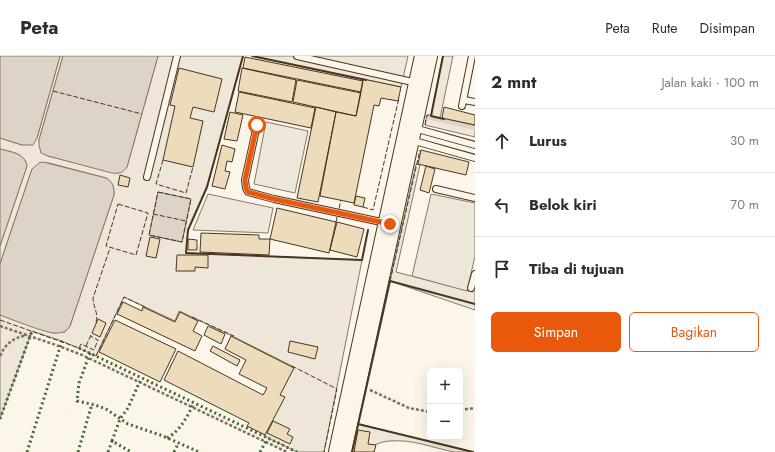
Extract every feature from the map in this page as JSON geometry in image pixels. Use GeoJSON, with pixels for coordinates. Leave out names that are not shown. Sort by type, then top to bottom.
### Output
{"type":"FeatureCollection","features":[{"type":"Feature","properties":{"kind":"highway"},"geometry":{"type":"LineString","coordinates":[[340,452],[426,56]]}},
{"type":"Feature","properties":{"kind":"lane"},"geometry":{"type":"LineString","coordinates":[[147,177],[177,56]]}},
{"type":"Feature","properties":{"kind":"lane"},"geometry":{"type":"LineString","coordinates":[[297,56],[420,84]]}},
{"type":"Feature","properties":{"kind":"lane"},"geometry":{"type":"LineString","coordinates":[[472,56],[463,103],[475,102]]}},
{"type":"Feature","properties":{"kind":"lane"},"geometry":{"type":"LineString","coordinates":[[257,125],[245,180],[248,192],[390,224]]}},
{"type":"Feature","properties":{"kind":"lane"},"geometry":{"type":"LineString","coordinates":[[409,133],[475,145]]}},
{"type":"Feature","properties":{"kind":"lane"},"geometry":{"type":"LineString","coordinates":[[409,133],[475,158]]}},
{"type":"Feature","properties":{"kind":"lane"},"geometry":{"type":"LineString","coordinates":[[436,189],[475,198]]}},
{"type":"Feature","properties":{"kind":"lane"},"geometry":{"type":"LineString","coordinates":[[472,288],[475,274]]}},
{"type":"Feature","properties":{"kind":"path"},"geometry":{"type":"LineString","coordinates":[[0,326],[82,355],[286,452]]}},
{"type":"Feature","properties":{"kind":"path"},"geometry":{"type":"LineString","coordinates":[[0,356],[3,348],[10,341],[16,337],[28,335]]}},
{"type":"Feature","properties":{"kind":"path"},"geometry":{"type":"LineString","coordinates":[[355,384],[377,392],[409,408],[427,411]]}},
{"type":"Feature","properties":{"kind":"path"},"geometry":{"type":"LineString","coordinates":[[463,410],[475,408]]}},
{"type":"Feature","properties":{"kind":"shaded area"},"geometry":{"type":"Polygon","coordinates":[[[0,56],[60,56],[37,138],[33,145],[22,145],[0,138],[0,56]]]}},
{"type":"Feature","properties":{"kind":"shaded area"},"geometry":{"type":"Polygon","coordinates":[[[60,56],[63,56],[39,140],[48,156],[117,173],[127,167],[158,56],[243,56],[207,187],[188,230],[186,253],[362,260],[324,452],[297,452],[264,436],[277,399],[294,367],[179,311],[175,321],[124,297],[96,356],[62,341],[32,331],[0,419],[0,315],[53,333],[65,332],[70,326],[114,195],[113,185],[106,178],[49,163],[43,163],[32,169],[0,264],[0,246],[27,166],[23,158],[17,154],[0,149],[0,138],[22,145],[37,138],[60,56]],[[186,221],[149,235],[182,242],[186,221]]]}},
{"type":"Feature","properties":{"kind":"shaded area"},"geometry":{"type":"Polygon","coordinates":[[[63,56],[158,56],[127,167],[124,171],[112,173],[41,153],[39,140],[63,56]]]}},
{"type":"Feature","properties":{"kind":"shaded area"},"geometry":{"type":"Polygon","coordinates":[[[252,56],[408,56],[401,87],[252,56]]]}},
{"type":"Feature","properties":{"kind":"shaded area"},"geometry":{"type":"Polygon","coordinates":[[[443,56],[453,56],[440,118],[475,126],[475,137],[425,125],[427,115],[431,115],[443,56]]]}},
{"type":"Feature","properties":{"kind":"shaded area"},"geometry":{"type":"Polygon","coordinates":[[[266,122],[308,131],[295,193],[254,184],[266,122]]]}},
{"type":"Feature","properties":{"kind":"shaded area"},"geometry":{"type":"Polygon","coordinates":[[[0,149],[17,154],[23,158],[27,166],[0,246],[0,149]]]}},
{"type":"Feature","properties":{"kind":"shaded area"},"geometry":{"type":"Polygon","coordinates":[[[43,162],[106,178],[112,183],[114,189],[114,195],[70,326],[63,332],[59,333],[52,333],[37,329],[0,315],[0,264],[32,169],[39,163],[43,162]]]}},
{"type":"Feature","properties":{"kind":"shaded area"},"geometry":{"type":"Polygon","coordinates":[[[416,164],[420,165],[396,272],[473,292],[475,287],[475,310],[390,281],[416,164]]]}},
{"type":"Feature","properties":{"kind":"shaded area"},"geometry":{"type":"Polygon","coordinates":[[[158,192],[191,199],[182,242],[149,235],[158,192]]]}},
{"type":"Feature","properties":{"kind":"shaded area"},"geometry":{"type":"Polygon","coordinates":[[[208,194],[273,208],[268,233],[193,230],[208,194]]]}},
{"type":"Feature","properties":{"kind":"shaded area"},"geometry":{"type":"Polygon","coordinates":[[[431,194],[475,203],[475,256],[467,291],[412,276],[431,194]]]}},
{"type":"Feature","properties":{"kind":"shaded area"},"geometry":{"type":"Polygon","coordinates":[[[358,424],[473,452],[454,452],[407,441],[385,441],[357,452],[352,452],[358,424]]]}},
{"type":"Feature","properties":{"kind":"building"},"geometry":{"type":"Polygon","coordinates":[[[245,57],[363,81],[361,92],[243,68],[245,57]]]}},
{"type":"Feature","properties":{"kind":"building"},"geometry":{"type":"Polygon","coordinates":[[[179,68],[222,79],[214,112],[193,107],[190,118],[203,121],[193,167],[163,160],[175,106],[170,105],[179,68]]]}},
{"type":"Feature","properties":{"kind":"building"},"geometry":{"type":"Polygon","coordinates":[[[242,68],[296,80],[292,102],[238,91],[242,68]]]}},
{"type":"Feature","properties":{"kind":"building"},"geometry":{"type":"Polygon","coordinates":[[[363,79],[401,87],[398,101],[381,98],[379,106],[374,105],[354,203],[320,196],[336,112],[356,116],[363,79]]]}},
{"type":"Feature","properties":{"kind":"building"},"geometry":{"type":"Polygon","coordinates":[[[297,80],[361,93],[356,116],[293,102],[297,80]]]}},
{"type":"Feature","properties":{"kind":"building"},"geometry":{"type":"Polygon","coordinates":[[[239,92],[315,108],[311,128],[235,112],[239,92]]]}},
{"type":"Feature","properties":{"kind":"building"},"geometry":{"type":"Polygon","coordinates":[[[316,107],[336,112],[318,202],[297,198],[316,107]]]}},
{"type":"Feature","properties":{"kind":"building"},"geometry":{"type":"Polygon","coordinates":[[[444,107],[475,115],[475,125],[442,118],[444,107]]]}},
{"type":"Feature","properties":{"kind":"building"},"geometry":{"type":"Polygon","coordinates":[[[230,112],[243,115],[237,141],[224,139],[230,112]]]}},
{"type":"Feature","properties":{"kind":"building"},"geometry":{"type":"Polygon","coordinates":[[[222,145],[235,149],[232,162],[227,161],[225,171],[230,172],[225,189],[212,186],[222,145]]]}},
{"type":"Feature","properties":{"kind":"building"},"geometry":{"type":"Polygon","coordinates":[[[421,150],[469,162],[466,175],[418,164],[421,150]]]}},
{"type":"Feature","properties":{"kind":"building"},"geometry":{"type":"Polygon","coordinates":[[[426,166],[435,169],[429,193],[420,190],[426,166]]]}},
{"type":"Feature","properties":{"kind":"building"},"geometry":{"type":"Polygon","coordinates":[[[120,175],[130,178],[128,187],[118,185],[120,175]]]}},
{"type":"Feature","properties":{"kind":"building"},"geometry":{"type":"Polygon","coordinates":[[[356,196],[365,198],[363,207],[354,205],[356,196]]]}},
{"type":"Feature","properties":{"kind":"building"},"geometry":{"type":"Polygon","coordinates":[[[277,208],[336,222],[329,253],[270,239],[277,208]]]}},
{"type":"Feature","properties":{"kind":"building"},"geometry":{"type":"Polygon","coordinates":[[[337,222],[364,229],[357,257],[330,250],[337,222]]]}},
{"type":"Feature","properties":{"kind":"building"},"geometry":{"type":"Polygon","coordinates":[[[201,233],[259,235],[259,239],[270,239],[269,255],[200,252],[201,233]]]}},
{"type":"Feature","properties":{"kind":"building"},"geometry":{"type":"Polygon","coordinates":[[[150,237],[160,239],[156,258],[146,256],[150,237]]]}},
{"type":"Feature","properties":{"kind":"building"},"geometry":{"type":"Polygon","coordinates":[[[188,239],[197,240],[197,250],[188,250],[188,239]]]}},
{"type":"Feature","properties":{"kind":"building"},"geometry":{"type":"Polygon","coordinates":[[[177,255],[208,255],[208,268],[195,267],[195,271],[176,271],[177,255]]]}},
{"type":"Feature","properties":{"kind":"building"},"geometry":{"type":"Polygon","coordinates":[[[123,302],[142,311],[143,307],[175,322],[180,312],[198,321],[193,331],[202,336],[195,351],[117,314],[123,302]]]}},
{"type":"Feature","properties":{"kind":"building"},"geometry":{"type":"Polygon","coordinates":[[[98,319],[106,323],[100,337],[92,333],[98,319]]]}},
{"type":"Feature","properties":{"kind":"building"},"geometry":{"type":"Polygon","coordinates":[[[115,320],[176,349],[160,382],[99,352],[115,320]]]}},
{"type":"Feature","properties":{"kind":"building"},"geometry":{"type":"Polygon","coordinates":[[[208,326],[225,334],[221,344],[204,335],[208,326]]]}},
{"type":"Feature","properties":{"kind":"building"},"geometry":{"type":"Polygon","coordinates":[[[231,336],[294,368],[280,395],[285,397],[265,435],[247,426],[249,423],[164,380],[178,351],[263,395],[267,388],[239,374],[246,360],[225,349],[231,336]]]}},
{"type":"Feature","properties":{"kind":"building"},"geometry":{"type":"Polygon","coordinates":[[[290,341],[318,347],[315,359],[288,352],[290,341]]]}},
{"type":"Feature","properties":{"kind":"building"},"geometry":{"type":"Polygon","coordinates":[[[213,346],[240,360],[237,366],[210,351],[213,346]]]}},
{"type":"Feature","properties":{"kind":"building"},"geometry":{"type":"Polygon","coordinates":[[[273,421],[290,429],[287,434],[293,437],[290,444],[267,433],[273,421]]]}},
{"type":"Feature","properties":{"kind":"building"},"geometry":{"type":"Polygon","coordinates":[[[358,430],[370,432],[368,444],[376,445],[374,452],[354,452],[358,430]]]}},
{"type":"Feature","properties":{"kind":"waterway"},"geometry":{"type":"LineString","coordinates":[[427,117],[475,128]]}},
{"type":"Feature","properties":{"kind":"hedge"},"geometry":{"type":"LineString","coordinates":[[0,419],[32,331]]}},
{"type":"Feature","properties":{"kind":"hedge"},"geometry":{"type":"LineString","coordinates":[[27,452],[62,341]]}},
{"type":"Feature","properties":{"kind":"hedge"},"geometry":{"type":"LineString","coordinates":[[79,348],[297,452]]}},
{"type":"Feature","properties":{"kind":"hedge"},"geometry":{"type":"LineString","coordinates":[[90,353],[79,383],[77,401],[106,409],[128,424],[163,436],[199,452]]}},
{"type":"Feature","properties":{"kind":"hedge"},"geometry":{"type":"LineString","coordinates":[[112,441],[120,419],[128,408],[140,381]]}},
{"type":"Feature","properties":{"kind":"hedge"},"geometry":{"type":"LineString","coordinates":[[167,438],[180,427],[194,403]]}},
{"type":"Feature","properties":{"kind":"hedge"},"geometry":{"type":"LineString","coordinates":[[78,452],[92,404]]}},
{"type":"Feature","properties":{"kind":"hedge"},"geometry":{"type":"LineString","coordinates":[[108,452],[112,441],[131,452]]}},
{"type":"Feature","properties":{"kind":"hedge"},"geometry":{"type":"LineString","coordinates":[[260,452],[266,441]]}},
{"type":"Feature","properties":{"kind":"hedge"},"geometry":{"type":"LineString","coordinates":[[174,452],[178,444]]}},
{"type":"Feature","properties":{"kind":"fence"},"geometry":{"type":"LineString","coordinates":[[53,91],[142,114]]}},
{"type":"Feature","properties":{"kind":"fence"},"geometry":{"type":"LineString","coordinates":[[363,207],[373,210],[399,98]]}},
{"type":"Feature","properties":{"kind":"fence"},"geometry":{"type":"LineString","coordinates":[[425,125],[427,115],[431,116]]}},
{"type":"Feature","properties":{"kind":"fence"},"geometry":{"type":"LineString","coordinates":[[390,281],[420,150]]}},
{"type":"Feature","properties":{"kind":"fence"},"geometry":{"type":"LineString","coordinates":[[163,160],[156,184],[186,193],[193,167]]}},
{"type":"Feature","properties":{"kind":"fence"},"geometry":{"type":"LineString","coordinates":[[158,192],[191,199],[182,242],[149,235],[158,192]]}},
{"type":"Feature","properties":{"kind":"fence"},"geometry":{"type":"LineString","coordinates":[[336,222],[341,200]]}},
{"type":"Feature","properties":{"kind":"fence"},"geometry":{"type":"LineString","coordinates":[[118,204],[148,213],[136,255],[106,246],[118,204]]}},
{"type":"Feature","properties":{"kind":"fence"},"geometry":{"type":"LineString","coordinates":[[153,214],[186,221]]}},
{"type":"Feature","properties":{"kind":"fence"},"geometry":{"type":"LineString","coordinates":[[96,322],[97,316],[93,298],[110,248]]}},
{"type":"Feature","properties":{"kind":"fence"},"geometry":{"type":"LineString","coordinates":[[96,356],[124,297],[145,307]]}},
{"type":"Feature","properties":{"kind":"fence"},"geometry":{"type":"LineString","coordinates":[[192,317],[234,336]]}},
{"type":"Feature","properties":{"kind":"fence"},"geometry":{"type":"LineString","coordinates":[[0,320],[79,348],[81,344],[94,350],[98,340],[90,336]]}},
{"type":"Feature","properties":{"kind":"fence"},"geometry":{"type":"LineString","coordinates":[[86,346],[91,335]]}},
{"type":"Feature","properties":{"kind":"fence"},"geometry":{"type":"LineString","coordinates":[[292,366],[337,389],[324,452]]}},
{"type":"Feature","properties":{"kind":"wall"},"geometry":{"type":"LineString","coordinates":[[243,56],[207,187],[188,230],[186,253],[362,260],[368,230]]}},
{"type":"Feature","properties":{"kind":"wall"},"geometry":{"type":"LineString","coordinates":[[252,56],[366,80]]}},
{"type":"Feature","properties":{"kind":"wall"},"geometry":{"type":"LineString","coordinates":[[443,56],[431,116],[444,119]]}},
{"type":"Feature","properties":{"kind":"wall"},"geometry":{"type":"LineString","coordinates":[[352,452],[390,281],[475,304]]}},
{"type":"Feature","properties":{"kind":"wall"},"geometry":{"type":"LineString","coordinates":[[358,424],[473,452]]}},
{"type":"Feature","properties":{"kind":"route"},"geometry":{"type":"LineString","coordinates":[[257,125],[245,180],[248,192],[390,224]]}}]}
